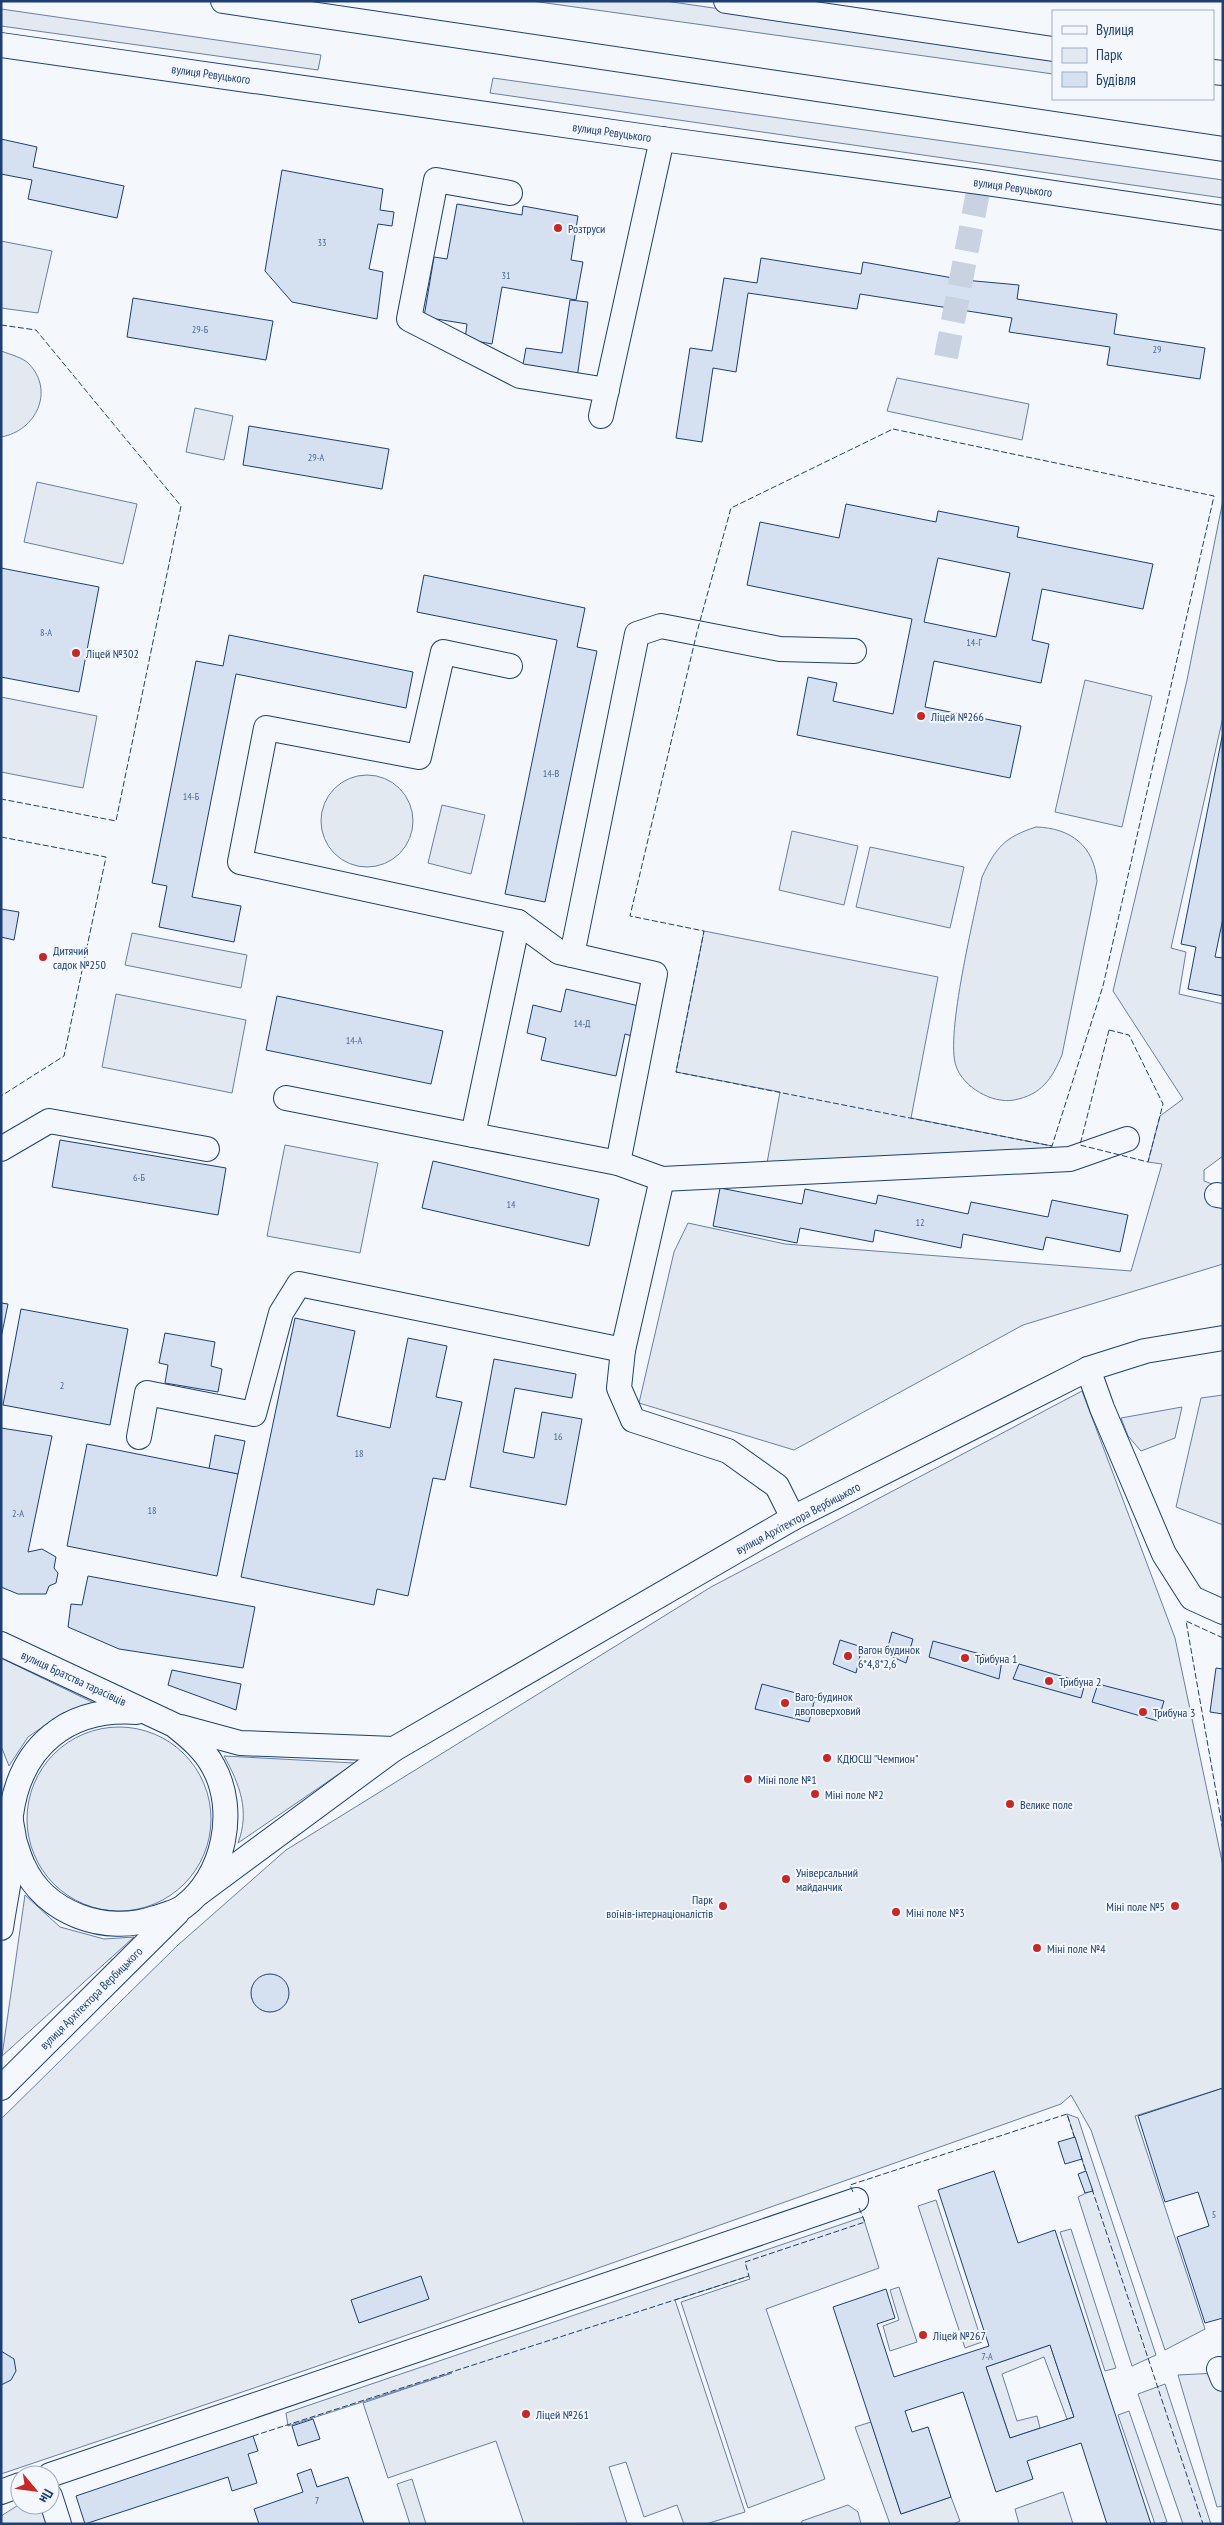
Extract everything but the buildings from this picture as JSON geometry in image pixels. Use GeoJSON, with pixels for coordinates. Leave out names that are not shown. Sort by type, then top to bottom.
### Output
{"type":"FeatureCollection","features":[{"type":"Feature","properties":{"kind":"street"},"geometry":{"type":"LineString","coordinates":[[223,1],[1223,149]]}},
{"type":"Feature","properties":{"kind":"street"},"geometry":{"type":"LineString","coordinates":[[726,1],[1052,49]]}},
{"type":"Feature","properties":{"kind":"street","name":"вулиця Ревуцького"},"geometry":{"type":"LineString","coordinates":[[1,45],[980,182],[1223,218]]}},
{"type":"Feature","properties":{"kind":"street"},"geometry":{"type":"LineString","coordinates":[[601,416],[662,139]]}},
{"type":"Feature","properties":{"kind":"street"},"geometry":{"type":"LineString","coordinates":[[510,193],[436,180],[409,319],[520,376],[606,390]]}},
{"type":"Feature","properties":{"kind":"street"},"geometry":{"type":"LineString","coordinates":[[572,955],[637,634],[661,626],[780,649],[854,651]]}},
{"type":"Feature","properties":{"kind":"street"},"geometry":{"type":"LineString","coordinates":[[510,666],[443,652],[419,757],[266,728],[240,862],[518,922],[559,952],[655,974],[618,1163]]}},
{"type":"Feature","properties":{"kind":"street"},"geometry":{"type":"LineString","coordinates":[[473,1135],[518,922]]}},
{"type":"Feature","properties":{"kind":"street"},"geometry":{"type":"LineString","coordinates":[[286,1098],[618,1163],[662,1179],[1070,1159],[1127,1139]]}},
{"type":"Feature","properties":{"kind":"street"},"geometry":{"type":"LineString","coordinates":[[1,1149],[49,1121],[207,1149]]}},
{"type":"Feature","properties":{"kind":"street"},"geometry":{"type":"LineString","coordinates":[[662,1179],[623,1350],[619,1388],[632,1420],[728,1451],[777,1486],[793,1518]]}},
{"type":"Feature","properties":{"kind":"street"},"geometry":{"type":"LineString","coordinates":[[139,1437],[148,1393],[254,1414],[281,1314],[299,1284],[623,1350]]}},
{"type":"Feature","properties":{"kind":"street","name":"вулиця Архітектора Вербицького"},"geometry":{"type":"LineString","coordinates":[[1,2088],[190,1901],[394,1749],[793,1518],[1088,1369],[1145,1351],[1223,1338]]}},
{"type":"Feature","properties":{"kind":"street"},"geometry":{"type":"LineString","coordinates":[[1088,1369],[1102,1408],[1164,1554],[1192,1598],[1223,1612]]}},
{"type":"Feature","properties":{"kind":"street","name":"вулиця Братства тарасівців"},"geometry":{"type":"LineString","coordinates":[[1,1644],[174,1725]]}},
{"type":"Feature","properties":{"kind":"street"},"geometry":{"type":"LineString","coordinates":[[11,1816],[19,1779],[34,1752],[57,1730],[84,1716],[115,1710],[147,1713]]}},
{"type":"Feature","properties":{"kind":"street"},"geometry":{"type":"LineString","coordinates":[[174,1725],[240,1744],[394,1749]]}},
{"type":"Feature","properties":{"kind":"street"},"geometry":{"type":"LineString","coordinates":[[1,1788],[11,1816],[14,1840],[23,1866],[39,1889],[60,1908],[85,1920],[112,1925],[140,1923],[190,1901],[221,1851],[226,1822],[224,1794],[214,1766],[197,1743],[174,1725]]}},
{"type":"Feature","properties":{"kind":"street"},"geometry":{"type":"LineString","coordinates":[[1,1928],[14,1840]]}},
{"type":"Feature","properties":{"kind":"street"},"geometry":{"type":"LineString","coordinates":[[60,2472],[856,2200]]}},
{"type":"Feature","properties":{"kind":"green space"},"geometry":{"type":"Polygon","coordinates":[[[532,1],[665,1],[1052,57],[1052,74],[532,1]]]}},
{"type":"Feature","properties":{"kind":"green space"},"geometry":{"type":"Polygon","coordinates":[[[1,9],[321,55],[318,70],[1,26],[1,9]]]}},
{"type":"Feature","properties":{"kind":"green space"},"geometry":{"type":"Polygon","coordinates":[[[493,78],[1223,180],[1223,198],[490,93],[493,78]]]}},
{"type":"Feature","properties":{"kind":"green space"},"geometry":{"type":"Polygon","coordinates":[[[1,241],[52,251],[38,313],[1,308],[1,241]]]}},
{"type":"Feature","properties":{"kind":"green space"},"geometry":{"type":"Polygon","coordinates":[[[1,351],[20,358],[29,364],[37,375],[41,386],[41,397],[38,408],[24,427],[1,437],[1,351]]]}},
{"type":"Feature","properties":{"kind":"green space"},"geometry":{"type":"Polygon","coordinates":[[[897,378],[1029,404],[1022,440],[887,411],[897,378]]]}},
{"type":"Feature","properties":{"kind":"green space"},"geometry":{"type":"Polygon","coordinates":[[[195,408],[233,416],[224,460],[186,452],[195,408]]]}},
{"type":"Feature","properties":{"kind":"green space"},"geometry":{"type":"Polygon","coordinates":[[[37,482],[137,504],[123,564],[24,542],[37,482]]]}},
{"type":"Feature","properties":{"kind":"green space"},"geometry":{"type":"Polygon","coordinates":[[[1223,500],[1223,717],[1171,948],[1186,952],[1179,994],[1223,1004],[1223,1156],[1204,1170],[1204,1181],[1223,1188],[1223,1264],[1023,1325],[794,1450],[639,1403],[674,1252],[688,1223],[785,1244],[1131,1271],[1162,1164],[1148,1162],[1160,1116],[1183,1099],[1113,991],[1187,680],[1223,500]]]}},
{"type":"Feature","properties":{"kind":"green space"},"geometry":{"type":"Polygon","coordinates":[[[1085,680],[1152,696],[1122,827],[1055,812],[1085,680]]]}},
{"type":"Feature","properties":{"kind":"green space"},"geometry":{"type":"Polygon","coordinates":[[[1,697],[97,716],[83,788],[1,772],[1,697]]]}},
{"type":"Feature","properties":{"kind":"green space"},"geometry":{"type":"Polygon","coordinates":[[[367,775],[385,778],[400,788],[410,803],[413,821],[410,839],[400,854],[385,864],[367,867],[349,864],[334,854],[324,839],[321,821],[324,803],[334,788],[349,778],[367,775]]]}},
{"type":"Feature","properties":{"kind":"green space"},"geometry":{"type":"Polygon","coordinates":[[[442,805],[485,815],[471,874],[428,863],[442,805]]]}},
{"type":"Feature","properties":{"kind":"green space"},"geometry":{"type":"Polygon","coordinates":[[[1036,827],[1060,831],[1078,841],[1091,858],[1097,881],[1062,1055],[1050,1078],[1038,1090],[1023,1098],[1005,1101],[988,1097],[979,1092],[965,1081],[960,1074],[956,1066],[954,1029],[962,974],[982,877],[992,858],[1009,839],[1036,827]]]}},
{"type":"Feature","properties":{"kind":"green space"},"geometry":{"type":"Polygon","coordinates":[[[792,831],[858,846],[844,905],[779,890],[792,831]]]}},
{"type":"Feature","properties":{"kind":"green space"},"geometry":{"type":"Polygon","coordinates":[[[870,847],[964,867],[950,928],[856,907],[870,847]]]}},
{"type":"Feature","properties":{"kind":"green space"},"geometry":{"type":"Polygon","coordinates":[[[704,931],[938,977],[911,1118],[1052,1146],[1049,1159],[767,1163],[780,1092],[676,1072],[704,931]]]}},
{"type":"Feature","properties":{"kind":"green space"},"geometry":{"type":"Polygon","coordinates":[[[132,933],[247,955],[241,988],[125,965],[132,933]]]}},
{"type":"Feature","properties":{"kind":"green space"},"geometry":{"type":"Polygon","coordinates":[[[116,994],[246,1020],[232,1093],[102,1067],[116,994]]]}},
{"type":"Feature","properties":{"kind":"green space"},"geometry":{"type":"Polygon","coordinates":[[[285,1145],[378,1163],[360,1253],[267,1236],[285,1145]]]}},
{"type":"Feature","properties":{"kind":"green space","name":"Парк воїнів-інтернаціоналістів"},"geometry":{"type":"Polygon","coordinates":[[[1082,1391],[1175,1638],[1223,1866],[1223,2088],[1135,2116],[1205,2329],[1165,2350],[1091,2130],[1071,2095],[1061,2104],[797,2198],[400,2338],[134,2429],[28,2465],[10,2465],[10,2471],[1,2474],[1,2119],[178,1945],[286,1850],[711,1587],[1082,1391]]]}},
{"type":"Feature","properties":{"kind":"green space"},"geometry":{"type":"Polygon","coordinates":[[[1223,1395],[1223,1525],[1176,1507],[1201,1398],[1223,1395]]]}},
{"type":"Feature","properties":{"kind":"green space"},"geometry":{"type":"Polygon","coordinates":[[[1182,1407],[1175,1438],[1141,1451],[1128,1436],[1121,1418],[1182,1407]]]}},
{"type":"Feature","properties":{"kind":"green space"},"geometry":{"type":"Polygon","coordinates":[[[1,1658],[94,1703],[63,1713],[28,1737],[9,1766],[1,1746],[1,1658]]]}},
{"type":"Feature","properties":{"kind":"green space"},"geometry":{"type":"Polygon","coordinates":[[[119,1727],[137,1729],[154,1734],[184,1754],[204,1784],[209,1801],[211,1819],[209,1837],[204,1854],[184,1884],[154,1904],[137,1909],[119,1911],[101,1909],[84,1904],[54,1884],[34,1854],[29,1837],[27,1819],[29,1801],[34,1784],[54,1754],[84,1734],[101,1729],[119,1727]]]}},
{"type":"Feature","properties":{"kind":"green space"},"geometry":{"type":"Polygon","coordinates":[[[224,1756],[355,1763],[238,1843],[243,1820],[242,1798],[235,1777],[224,1756]]]}},
{"type":"Feature","properties":{"kind":"green space"},"geometry":{"type":"Polygon","coordinates":[[[25,1895],[60,1927],[104,1939],[134,1937],[2,2056],[25,1895]]]}},
{"type":"Feature","properties":{"kind":"green space"},"geometry":{"type":"Polygon","coordinates":[[[1067,2114],[1078,2118],[1156,2355],[1132,2366],[1078,2197],[1092,2190],[1067,2114]]]}},
{"type":"Feature","properties":{"kind":"green space"},"geometry":{"type":"Polygon","coordinates":[[[936,2200],[982,2342],[965,2348],[918,2206],[936,2200]]]}},
{"type":"Feature","properties":{"kind":"green space","name":"Ліцей №261"},"geometry":{"type":"Polygon","coordinates":[[[863,2217],[879,2268],[766,2309],[825,2479],[748,2508],[681,2302],[750,2279],[749,2276],[675,2300],[745,2512],[706,2524],[684,2524],[677,2505],[644,2517],[626,2462],[609,2467],[627,2523],[524,2524],[496,2441],[388,2478],[363,2403],[452,2373],[288,2426],[286,2413],[863,2217]]]}},
{"type":"Feature","properties":{"kind":"green space"},"geometry":{"type":"Polygon","coordinates":[[[1071,2229],[1116,2368],[1105,2371],[1060,2232],[1071,2229]]]}},
{"type":"Feature","properties":{"kind":"green space"},"geometry":{"type":"Polygon","coordinates":[[[899,2287],[917,2342],[890,2351],[883,2326],[899,2320],[890,2290],[899,2287]]]}},
{"type":"Feature","properties":{"kind":"green space"},"geometry":{"type":"Polygon","coordinates":[[[1050,2345],[1074,2417],[1067,2419],[1044,2357],[1002,2374],[1017,2421],[1037,2416],[1040,2428],[1010,2438],[986,2367],[1050,2345]]]}},
{"type":"Feature","properties":{"kind":"green space"},"geometry":{"type":"Polygon","coordinates":[[[1217,2373],[1223,2392],[1223,2506],[1217,2507],[1178,2375],[1217,2373]]]}},
{"type":"Feature","properties":{"kind":"green space"},"geometry":{"type":"Polygon","coordinates":[[[1165,2384],[1211,2524],[1183,2524],[1138,2394],[1165,2384]]]}},
{"type":"Feature","properties":{"kind":"green space"},"geometry":{"type":"Polygon","coordinates":[[[1129,2411],[1167,2522],[1155,2524],[1118,2415],[1129,2411]]]}},
{"type":"Feature","properties":{"kind":"green space"},"geometry":{"type":"Polygon","coordinates":[[[871,2422],[901,2514],[951,2497],[960,2521],[953,2524],[890,2524],[855,2427],[871,2422]]]}},
{"type":"Feature","properties":{"kind":"green space"},"geometry":{"type":"Polygon","coordinates":[[[412,2479],[426,2524],[410,2524],[397,2484],[412,2479]]]}},
{"type":"Feature","properties":{"kind":"green space"},"geometry":{"type":"Polygon","coordinates":[[[1063,2492],[1073,2524],[1019,2524],[1015,2509],[1063,2492]]]}},
{"type":"Feature","properties":{"kind":"green space"},"geometry":{"type":"Polygon","coordinates":[[[848,2505],[858,2512],[861,2524],[801,2524],[802,2521],[848,2505]]]}},
{"type":"Feature","properties":{"kind":"green space"},"geometry":{"type":"Polygon","coordinates":[[[10,2510],[10,2515],[45,2515],[48,2524],[1,2524],[1,2516],[10,2510]]]}},
{"type":"Feature","properties":{"kind":"tunnel"},"geometry":{"type":"LineString","coordinates":[[946,357],[980,182]]}},
{"type":"Feature","properties":{"kind":"fence"},"geometry":{"type":"LineString","coordinates":[[1,325],[36,330],[181,506],[116,821],[1,799]]}},
{"type":"Feature","properties":{"kind":"fence"},"geometry":{"type":"LineString","coordinates":[[893,429],[1214,496],[1103,986],[1052,1146],[676,1072],[704,931],[630,916],[697,632],[731,508],[893,429]]}},
{"type":"Feature","properties":{"kind":"fence"},"geometry":{"type":"LineString","coordinates":[[1,837],[106,857],[64,1056],[1,1096]]}},
{"type":"Feature","properties":{"kind":"fence"},"geometry":{"type":"LineString","coordinates":[[1109,1030],[1129,1035],[1163,1104],[1148,1162],[1080,1145],[1109,1030]]}},
{"type":"Feature","properties":{"kind":"fence"},"geometry":{"type":"LineString","coordinates":[[1223,1638],[1186,1621],[1223,1831]]}},
{"type":"Feature","properties":{"kind":"fence"},"geometry":{"type":"LineString","coordinates":[[853,2192],[850,2185],[1067,2114],[1075,2139]]}},
{"type":"Feature","properties":{"kind":"fence"},"geometry":{"type":"LineString","coordinates":[[1081,2156],[1086,2172]]}},
{"type":"Feature","properties":{"kind":"fence"},"geometry":{"type":"LineString","coordinates":[[1092,2189],[1203,2524]]}},
{"type":"Feature","properties":{"kind":"fence"},"geometry":{"type":"LineString","coordinates":[[253,2436],[749,2276],[745,2262],[865,2222],[859,2208]]}},
{"type":"Feature","properties":{"kind":"place","name":"Розтруси"},"geometry":{"type":"Point","coordinates":[558,228]}},
{"type":"Feature","properties":{"kind":"place","name":"Ліцей №302"},"geometry":{"type":"Point","coordinates":[76,653]}},
{"type":"Feature","properties":{"kind":"place","name":"Ліцей №266"},"geometry":{"type":"Point","coordinates":[921,716]}},
{"type":"Feature","properties":{"kind":"place","name":"Дитячий садок №250"},"geometry":{"type":"Point","coordinates":[43,957]}},
{"type":"Feature","properties":{"kind":"place","name":"Вагон будинок 6*4,8*2,6"},"geometry":{"type":"Point","coordinates":[848,1656]}},
{"type":"Feature","properties":{"kind":"place","name":"Трибуна 1"},"geometry":{"type":"Point","coordinates":[965,1658]}},
{"type":"Feature","properties":{"kind":"place","name":"Трибуна 2"},"geometry":{"type":"Point","coordinates":[1049,1681]}},
{"type":"Feature","properties":{"kind":"place","name":"Ваго-будинок двоповерховий"},"geometry":{"type":"Point","coordinates":[785,1703]}},
{"type":"Feature","properties":{"kind":"place","name":"Трибуна 3"},"geometry":{"type":"Point","coordinates":[1143,1712]}},
{"type":"Feature","properties":{"kind":"place","name":"КДЮСШ \"Чемпион\""},"geometry":{"type":"Point","coordinates":[827,1758]}},
{"type":"Feature","properties":{"kind":"place","name":"Міні поле №1"},"geometry":{"type":"Point","coordinates":[748,1779]}},
{"type":"Feature","properties":{"kind":"place","name":"Міні поле №2"},"geometry":{"type":"Point","coordinates":[815,1794]}},
{"type":"Feature","properties":{"kind":"place","name":"Велике поле"},"geometry":{"type":"Point","coordinates":[1010,1804]}},
{"type":"Feature","properties":{"kind":"place","name":"Універсальний майданчик"},"geometry":{"type":"Point","coordinates":[786,1879]}},
{"type":"Feature","properties":{"kind":"place","name":"Парк воїнів-інтернаціоналістів"},"geometry":{"type":"Point","coordinates":[723,1906]}},
{"type":"Feature","properties":{"kind":"place","name":"Міні поле №5"},"geometry":{"type":"Point","coordinates":[1175,1906]}},
{"type":"Feature","properties":{"kind":"place","name":"Міні поле №3"},"geometry":{"type":"Point","coordinates":[896,1912]}},
{"type":"Feature","properties":{"kind":"place","name":"Міні поле №4"},"geometry":{"type":"Point","coordinates":[1037,1948]}},
{"type":"Feature","properties":{"kind":"place","name":"Ліцей №267"},"geometry":{"type":"Point","coordinates":[923,2335]}},
{"type":"Feature","properties":{"kind":"place","name":"Ліцей №261"},"geometry":{"type":"Point","coordinates":[526,2414]}}]}
